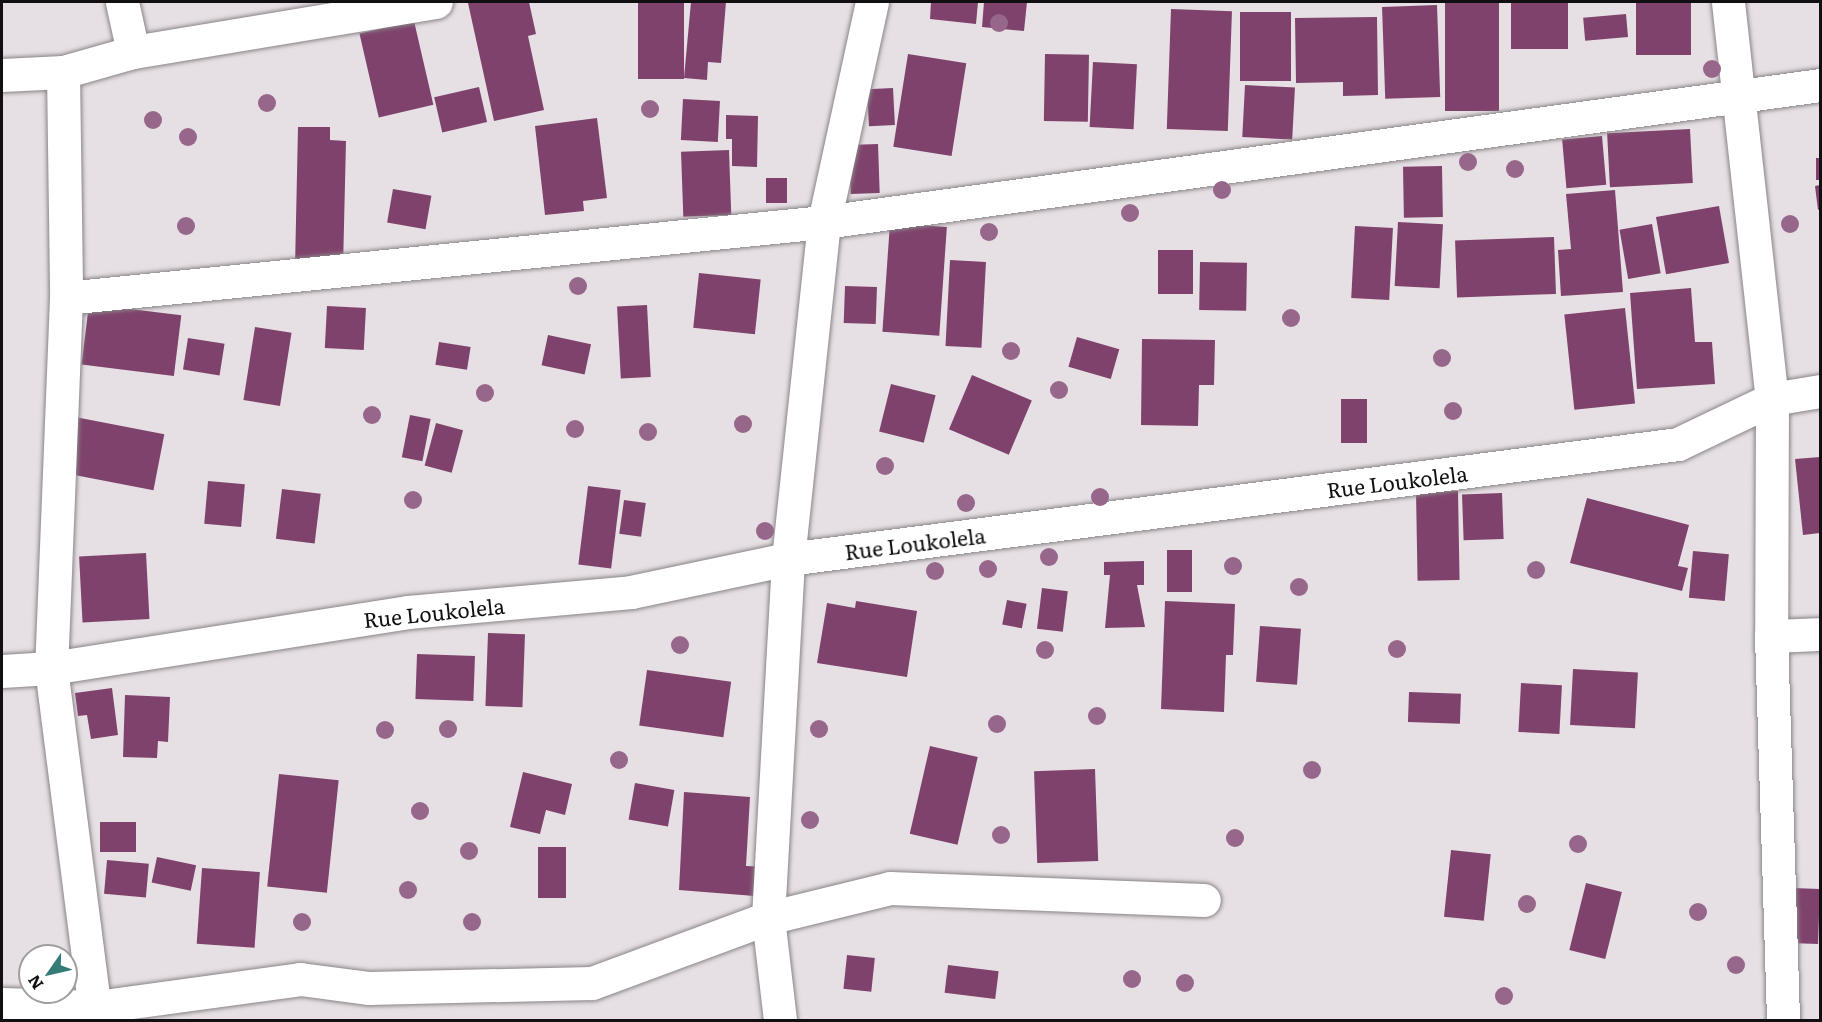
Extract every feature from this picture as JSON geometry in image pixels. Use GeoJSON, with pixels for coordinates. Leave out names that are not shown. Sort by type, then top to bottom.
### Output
{"type":"FeatureCollection","features":[{"type":"Feature","properties":{"kind":"street"},"geometry":{"type":"LineString","coordinates":[[122,2],[133,52]]}},
{"type":"Feature","properties":{"kind":"street"},"geometry":{"type":"LineString","coordinates":[[2,75],[63,72],[133,52],[436,2]]}},
{"type":"Feature","properties":{"kind":"street"},"geometry":{"type":"LineString","coordinates":[[780,1020],[768,918],[788,560],[824,222],[872,2]]}},
{"type":"Feature","properties":{"kind":"street"},"geometry":{"type":"LineString","coordinates":[[1728,2],[1772,399],[1771,636],[1783,1020]]}},
{"type":"Feature","properties":{"kind":"street"},"geometry":{"type":"LineString","coordinates":[[63,72],[66,298],[51,668],[96,1014]]}},
{"type":"Feature","properties":{"kind":"street"},"geometry":{"type":"LineString","coordinates":[[66,298],[824,222],[1821,85]]}},
{"type":"Feature","properties":{"kind":"street","name":"Rue Loukolela"},"geometry":{"type":"LineString","coordinates":[[2,671],[51,668],[408,612],[631,592],[788,560],[1678,444],[1772,399],[1821,391]]}},
{"type":"Feature","properties":{"kind":"street"},"geometry":{"type":"LineString","coordinates":[[1771,636],[1821,634]]}},
{"type":"Feature","properties":{"kind":"street"},"geometry":{"type":"LineString","coordinates":[[2,1004],[96,1014],[300,979],[369,988],[592,983],[768,918],[890,888],[1204,900]]}},
{"type":"Feature","properties":{"kind":"building"},"geometry":{"type":"Polygon","coordinates":[[[529,2],[536,34],[528,36],[544,110],[494,121],[468,3],[529,2]]]}},
{"type":"Feature","properties":{"kind":"building"},"geometry":{"type":"Polygon","coordinates":[[[638,2],[684,2],[684,79],[638,79],[638,2]]]}},
{"type":"Feature","properties":{"kind":"building"},"geometry":{"type":"Polygon","coordinates":[[[691,2],[726,2],[721,63],[708,62],[707,80],[684,78],[691,2]]]}},
{"type":"Feature","properties":{"kind":"building"},"geometry":{"type":"Polygon","coordinates":[[[931,2],[978,2],[976,24],[930,19],[931,2]]]}},
{"type":"Feature","properties":{"kind":"building"},"geometry":{"type":"Polygon","coordinates":[[[984,2],[1027,2],[1024,31],[982,27],[984,2]]]}},
{"type":"Feature","properties":{"kind":"building"},"geometry":{"type":"Polygon","coordinates":[[[1445,2],[1499,2],[1499,111],[1445,111],[1445,2]]]}},
{"type":"Feature","properties":{"kind":"building"},"geometry":{"type":"Polygon","coordinates":[[[1511,2],[1568,2],[1568,49],[1511,49],[1511,2]]]}},
{"type":"Feature","properties":{"kind":"building"},"geometry":{"type":"Polygon","coordinates":[[[1636,2],[1691,2],[1691,55],[1636,55],[1636,2]]]}},
{"type":"Feature","properties":{"kind":"building"},"geometry":{"type":"Polygon","coordinates":[[[1437,5],[1440,97],[1385,99],[1382,7],[1437,5]]]}},
{"type":"Feature","properties":{"kind":"building"},"geometry":{"type":"Polygon","coordinates":[[[1171,9],[1232,11],[1228,131],[1167,129],[1171,9]]]}},
{"type":"Feature","properties":{"kind":"building"},"geometry":{"type":"Polygon","coordinates":[[[1240,12],[1291,12],[1291,81],[1240,81],[1240,12]]]}},
{"type":"Feature","properties":{"kind":"building"},"geometry":{"type":"Polygon","coordinates":[[[1626,14],[1628,37],[1585,41],[1583,18],[1626,14]]]}},
{"type":"Feature","properties":{"kind":"building"},"geometry":{"type":"Polygon","coordinates":[[[1377,17],[1378,95],[1343,96],[1343,82],[1296,83],[1295,18],[1377,17]]]}},
{"type":"Feature","properties":{"kind":"building"},"geometry":{"type":"Polygon","coordinates":[[[414,21],[433,105],[379,117],[359,34],[414,21]]]}},
{"type":"Feature","properties":{"kind":"building"},"geometry":{"type":"Polygon","coordinates":[[[908,54],[966,63],[952,156],[893,147],[908,54]]]}},
{"type":"Feature","properties":{"kind":"building"},"geometry":{"type":"Polygon","coordinates":[[[1045,54],[1089,55],[1088,122],[1044,121],[1045,54]]]}},
{"type":"Feature","properties":{"kind":"building"},"geometry":{"type":"Polygon","coordinates":[[[1093,62],[1137,64],[1134,129],[1090,127],[1093,62]]]}},
{"type":"Feature","properties":{"kind":"building"},"geometry":{"type":"Polygon","coordinates":[[[1245,85],[1295,88],[1292,140],[1242,137],[1245,85]]]}},
{"type":"Feature","properties":{"kind":"building"},"geometry":{"type":"Polygon","coordinates":[[[479,87],[487,122],[442,132],[434,97],[479,87]]]}},
{"type":"Feature","properties":{"kind":"building"},"geometry":{"type":"Polygon","coordinates":[[[893,88],[895,125],[869,126],[867,89],[893,88]]]}},
{"type":"Feature","properties":{"kind":"building"},"geometry":{"type":"Polygon","coordinates":[[[683,99],[720,101],[718,142],[681,140],[683,99]]]}},
{"type":"Feature","properties":{"kind":"building"},"geometry":{"type":"Polygon","coordinates":[[[726,115],[758,116],[757,167],[732,166],[732,139],[726,139],[726,115]]]}},
{"type":"Feature","properties":{"kind":"building"},"geometry":{"type":"Polygon","coordinates":[[[597,118],[607,198],[583,201],[584,211],[545,215],[535,126],[597,118]]]}},
{"type":"Feature","properties":{"kind":"building"},"geometry":{"type":"Polygon","coordinates":[[[298,127],[330,127],[330,140],[346,141],[343,268],[295,267],[298,127]]]}},
{"type":"Feature","properties":{"kind":"building"},"geometry":{"type":"Polygon","coordinates":[[[1690,129],[1693,183],[1610,187],[1607,133],[1690,129]]]}},
{"type":"Feature","properties":{"kind":"building"},"geometry":{"type":"Polygon","coordinates":[[[1602,136],[1606,185],[1566,188],[1562,139],[1602,136]]]}},
{"type":"Feature","properties":{"kind":"building"},"geometry":{"type":"Polygon","coordinates":[[[878,144],[880,193],[851,194],[849,145],[878,144]]]}},
{"type":"Feature","properties":{"kind":"building"},"geometry":{"type":"Polygon","coordinates":[[[729,150],[731,215],[683,217],[681,152],[729,150]]]}},
{"type":"Feature","properties":{"kind":"building"},"geometry":{"type":"Polygon","coordinates":[[[1816,158],[1820,158],[1820,180],[1816,180],[1816,158]]]}},
{"type":"Feature","properties":{"kind":"building"},"geometry":{"type":"Polygon","coordinates":[[[1442,166],[1443,217],[1404,218],[1403,167],[1442,166]]]}},
{"type":"Feature","properties":{"kind":"building"},"geometry":{"type":"Polygon","coordinates":[[[766,178],[787,178],[787,203],[766,203],[766,178]]]}},
{"type":"Feature","properties":{"kind":"building"},"geometry":{"type":"Polygon","coordinates":[[[1820,185],[1820,209],[1818,210],[1815,186],[1820,185]]]}},
{"type":"Feature","properties":{"kind":"building"},"geometry":{"type":"Polygon","coordinates":[[[393,189],[431,196],[426,229],[387,222],[393,189]]]}},
{"type":"Feature","properties":{"kind":"building"},"geometry":{"type":"Polygon","coordinates":[[[1615,190],[1623,292],[1561,296],[1558,250],[1571,249],[1566,194],[1615,190]]]}},
{"type":"Feature","properties":{"kind":"building"},"geometry":{"type":"Polygon","coordinates":[[[1719,206],[1729,263],[1666,274],[1656,217],[1719,206]]]}},
{"type":"Feature","properties":{"kind":"building"},"geometry":{"type":"Polygon","coordinates":[[[1398,222],[1443,224],[1440,288],[1395,286],[1398,222]]]}},
{"type":"Feature","properties":{"kind":"building"},"geometry":{"type":"Polygon","coordinates":[[[890,223],[947,227],[939,336],[882,332],[890,223]]]}},
{"type":"Feature","properties":{"kind":"building"},"geometry":{"type":"Polygon","coordinates":[[[1652,224],[1661,273],[1628,279],[1620,230],[1652,224]]]}},
{"type":"Feature","properties":{"kind":"building"},"geometry":{"type":"Polygon","coordinates":[[[1355,226],[1393,228],[1389,300],[1351,298],[1355,226]]]}},
{"type":"Feature","properties":{"kind":"building"},"geometry":{"type":"Polygon","coordinates":[[[1554,237],[1556,294],[1457,297],[1455,240],[1554,237]]]}},
{"type":"Feature","properties":{"kind":"building"},"geometry":{"type":"Polygon","coordinates":[[[1158,250],[1193,250],[1193,294],[1158,294],[1158,250]]]}},
{"type":"Feature","properties":{"kind":"building"},"geometry":{"type":"Polygon","coordinates":[[[950,260],[986,262],[981,348],[945,346],[950,260]]]}},
{"type":"Feature","properties":{"kind":"building"},"geometry":{"type":"Polygon","coordinates":[[[1200,262],[1247,263],[1246,311],[1199,310],[1200,262]]]}},
{"type":"Feature","properties":{"kind":"building"},"geometry":{"type":"Polygon","coordinates":[[[699,273],[761,279],[755,334],[693,328],[699,273]]]}},
{"type":"Feature","properties":{"kind":"building"},"geometry":{"type":"Polygon","coordinates":[[[845,286],[877,287],[876,324],[844,323],[845,286]]]}},
{"type":"Feature","properties":{"kind":"building"},"geometry":{"type":"Polygon","coordinates":[[[1691,288],[1695,342],[1712,342],[1715,384],[1637,389],[1630,293],[1691,288]]]}},
{"type":"Feature","properties":{"kind":"building"},"geometry":{"type":"Polygon","coordinates":[[[89,304],[181,315],[174,376],[82,365],[89,304]]]}},
{"type":"Feature","properties":{"kind":"building"},"geometry":{"type":"Polygon","coordinates":[[[647,305],[651,377],[621,378],[617,307],[647,305]]]}},
{"type":"Feature","properties":{"kind":"building"},"geometry":{"type":"Polygon","coordinates":[[[327,306],[366,308],[364,350],[325,348],[327,306]]]}},
{"type":"Feature","properties":{"kind":"building"},"geometry":{"type":"Polygon","coordinates":[[[1625,308],[1635,403],[1574,410],[1564,314],[1625,308]]]}},
{"type":"Feature","properties":{"kind":"building"},"geometry":{"type":"Polygon","coordinates":[[[255,327],[292,333],[280,406],[243,400],[255,327]]]}},
{"type":"Feature","properties":{"kind":"building"},"geometry":{"type":"Polygon","coordinates":[[[548,335],[591,344],[585,374],[542,365],[548,335]]]}},
{"type":"Feature","properties":{"kind":"building"},"geometry":{"type":"Polygon","coordinates":[[[1077,337],[1119,349],[1111,379],[1068,367],[1077,337]]]}},
{"type":"Feature","properties":{"kind":"building"},"geometry":{"type":"Polygon","coordinates":[[[188,338],[225,344],[220,375],[183,370],[188,338]]]}},
{"type":"Feature","properties":{"kind":"building"},"geometry":{"type":"Polygon","coordinates":[[[1142,339],[1215,340],[1214,385],[1199,385],[1198,426],[1141,425],[1142,339]]]}},
{"type":"Feature","properties":{"kind":"building"},"geometry":{"type":"Polygon","coordinates":[[[439,342],[471,347],[467,370],[435,365],[439,342]]]}},
{"type":"Feature","properties":{"kind":"building"},"geometry":{"type":"Polygon","coordinates":[[[972,375],[1032,400],[1009,455],[949,429],[972,375]]]}},
{"type":"Feature","properties":{"kind":"building"},"geometry":{"type":"Polygon","coordinates":[[[891,384],[936,395],[924,443],[879,432],[891,384]]]}},
{"type":"Feature","properties":{"kind":"building"},"geometry":{"type":"Polygon","coordinates":[[[1341,399],[1367,399],[1367,443],[1341,443],[1341,399]]]}},
{"type":"Feature","properties":{"kind":"building"},"geometry":{"type":"Polygon","coordinates":[[[410,415],[431,419],[422,461],[402,457],[410,415]]]}},
{"type":"Feature","properties":{"kind":"building"},"geometry":{"type":"Polygon","coordinates":[[[75,417],[164,434],[153,490],[64,473],[75,417]]]}},
{"type":"Feature","properties":{"kind":"building"},"geometry":{"type":"Polygon","coordinates":[[[436,423],[463,430],[452,473],[425,466],[436,423]]]}},
{"type":"Feature","properties":{"kind":"building"},"geometry":{"type":"Polygon","coordinates":[[[1820,457],[1820,533],[1803,535],[1795,459],[1820,457]]]}},
{"type":"Feature","properties":{"kind":"building"},"geometry":{"type":"Polygon","coordinates":[[[208,481],[245,484],[241,527],[204,524],[208,481]]]}},
{"type":"Feature","properties":{"kind":"building"},"geometry":{"type":"Polygon","coordinates":[[[588,486],[621,490],[611,568],[578,564],[588,486]]]}},
{"type":"Feature","properties":{"kind":"building"},"geometry":{"type":"Polygon","coordinates":[[[282,489],[321,494],[315,543],[276,539],[282,489]]]}},
{"type":"Feature","properties":{"kind":"building"},"geometry":{"type":"Polygon","coordinates":[[[1458,491],[1460,580],[1418,581],[1416,492],[1458,491]]]}},
{"type":"Feature","properties":{"kind":"building"},"geometry":{"type":"Polygon","coordinates":[[[1502,493],[1504,539],[1464,540],[1462,494],[1502,493]]]}},
{"type":"Feature","properties":{"kind":"building"},"geometry":{"type":"Polygon","coordinates":[[[1587,498],[1689,525],[1678,566],[1688,568],[1682,591],[1570,563],[1587,498]]]}},
{"type":"Feature","properties":{"kind":"building"},"geometry":{"type":"Polygon","coordinates":[[[624,500],[646,503],[641,537],[619,534],[624,500]]]}},
{"type":"Feature","properties":{"kind":"building"},"geometry":{"type":"Polygon","coordinates":[[[1167,550],[1192,550],[1192,592],[1167,592],[1167,550]]]}},
{"type":"Feature","properties":{"kind":"building"},"geometry":{"type":"Polygon","coordinates":[[[1693,551],[1729,554],[1725,601],[1689,598],[1693,551]]]}},
{"type":"Feature","properties":{"kind":"building"},"geometry":{"type":"Polygon","coordinates":[[[146,553],[149,619],[83,622],[79,557],[146,553]]]}},
{"type":"Feature","properties":{"kind":"building"},"geometry":{"type":"Polygon","coordinates":[[[1144,561],[1144,585],[1137,585],[1145,627],[1105,628],[1110,575],[1104,575],[1104,562],[1144,561]]]}},
{"type":"Feature","properties":{"kind":"building"},"geometry":{"type":"Polygon","coordinates":[[[1042,588],[1068,591],[1063,632],[1037,629],[1042,588]]]}},
{"type":"Feature","properties":{"kind":"building"},"geometry":{"type":"Polygon","coordinates":[[[1007,600],[1027,604],[1022,628],[1002,625],[1007,600]]]}},
{"type":"Feature","properties":{"kind":"building"},"geometry":{"type":"Polygon","coordinates":[[[856,601],[917,611],[907,677],[817,663],[827,603],[855,608],[856,601]]]}},
{"type":"Feature","properties":{"kind":"building"},"geometry":{"type":"Polygon","coordinates":[[[1165,601],[1235,604],[1233,655],[1226,655],[1224,712],[1161,709],[1165,601]]]}},
{"type":"Feature","properties":{"kind":"building"},"geometry":{"type":"Polygon","coordinates":[[[1260,626],[1301,629],[1297,685],[1256,682],[1260,626]]]}},
{"type":"Feature","properties":{"kind":"building"},"geometry":{"type":"Polygon","coordinates":[[[488,633],[525,634],[522,707],[485,706],[488,633]]]}},
{"type":"Feature","properties":{"kind":"building"},"geometry":{"type":"Polygon","coordinates":[[[417,654],[475,656],[473,701],[415,699],[417,654]]]}},
{"type":"Feature","properties":{"kind":"building"},"geometry":{"type":"Polygon","coordinates":[[[1573,669],[1638,672],[1635,728],[1570,725],[1573,669]]]}},
{"type":"Feature","properties":{"kind":"building"},"geometry":{"type":"Polygon","coordinates":[[[647,670],[731,682],[723,737],[639,725],[647,670]]]}},
{"type":"Feature","properties":{"kind":"building"},"geometry":{"type":"Polygon","coordinates":[[[1521,683],[1562,685],[1559,734],[1518,732],[1521,683]]]}},
{"type":"Feature","properties":{"kind":"building"},"geometry":{"type":"Polygon","coordinates":[[[112,688],[118,735],[91,739],[87,715],[78,716],[75,693],[112,688]]]}},
{"type":"Feature","properties":{"kind":"building"},"geometry":{"type":"Polygon","coordinates":[[[1409,692],[1461,694],[1460,724],[1408,722],[1409,692]]]}},
{"type":"Feature","properties":{"kind":"building"},"geometry":{"type":"Polygon","coordinates":[[[125,695],[170,697],[168,742],[158,741],[157,758],[123,757],[125,695]]]}},
{"type":"Feature","properties":{"kind":"building"},"geometry":{"type":"Polygon","coordinates":[[[930,746],[978,757],[957,845],[910,834],[930,746]]]}},
{"type":"Feature","properties":{"kind":"building"},"geometry":{"type":"Polygon","coordinates":[[[1095,769],[1098,861],[1037,863],[1034,771],[1095,769]]]}},
{"type":"Feature","properties":{"kind":"building"},"geometry":{"type":"Polygon","coordinates":[[[523,772],[572,784],[565,815],[546,810],[540,834],[510,827],[523,772]]]}},
{"type":"Feature","properties":{"kind":"building"},"geometry":{"type":"Polygon","coordinates":[[[279,774],[339,780],[327,893],[267,886],[279,774]]]}},
{"type":"Feature","properties":{"kind":"building"},"geometry":{"type":"Polygon","coordinates":[[[635,783],[674,790],[668,826],[629,819],[635,783]]]}},
{"type":"Feature","properties":{"kind":"building"},"geometry":{"type":"Polygon","coordinates":[[[684,792],[750,797],[746,866],[768,867],[767,897],[679,890],[684,792]]]}},
{"type":"Feature","properties":{"kind":"building"},"geometry":{"type":"Polygon","coordinates":[[[100,822],[136,822],[136,852],[100,852],[100,822]]]}},
{"type":"Feature","properties":{"kind":"building"},"geometry":{"type":"Polygon","coordinates":[[[538,847],[566,847],[566,898],[538,898],[538,847]]]}},
{"type":"Feature","properties":{"kind":"building"},"geometry":{"type":"Polygon","coordinates":[[[1451,850],[1491,854],[1484,921],[1444,917],[1451,850]]]}},
{"type":"Feature","properties":{"kind":"building"},"geometry":{"type":"Polygon","coordinates":[[[157,857],[196,865],[191,891],[152,882],[157,857]]]}},
{"type":"Feature","properties":{"kind":"building"},"geometry":{"type":"Polygon","coordinates":[[[107,860],[149,864],[146,898],[104,894],[107,860]]]}},
{"type":"Feature","properties":{"kind":"building"},"geometry":{"type":"Polygon","coordinates":[[[202,868],[260,872],[255,948],[197,944],[202,868]]]}},
{"type":"Feature","properties":{"kind":"building"},"geometry":{"type":"Polygon","coordinates":[[[1586,883],[1622,892],[1605,959],[1569,950],[1586,883]]]}},
{"type":"Feature","properties":{"kind":"building"},"geometry":{"type":"Polygon","coordinates":[[[1792,888],[1820,889],[1818,944],[1790,943],[1792,888]]]}},
{"type":"Feature","properties":{"kind":"building"},"geometry":{"type":"Polygon","coordinates":[[[847,955],[875,958],[871,992],[843,989],[847,955]]]}},
{"type":"Feature","properties":{"kind":"building"},"geometry":{"type":"Polygon","coordinates":[[[948,965],[999,971],[995,999],[945,993],[948,965]]]}}]}
